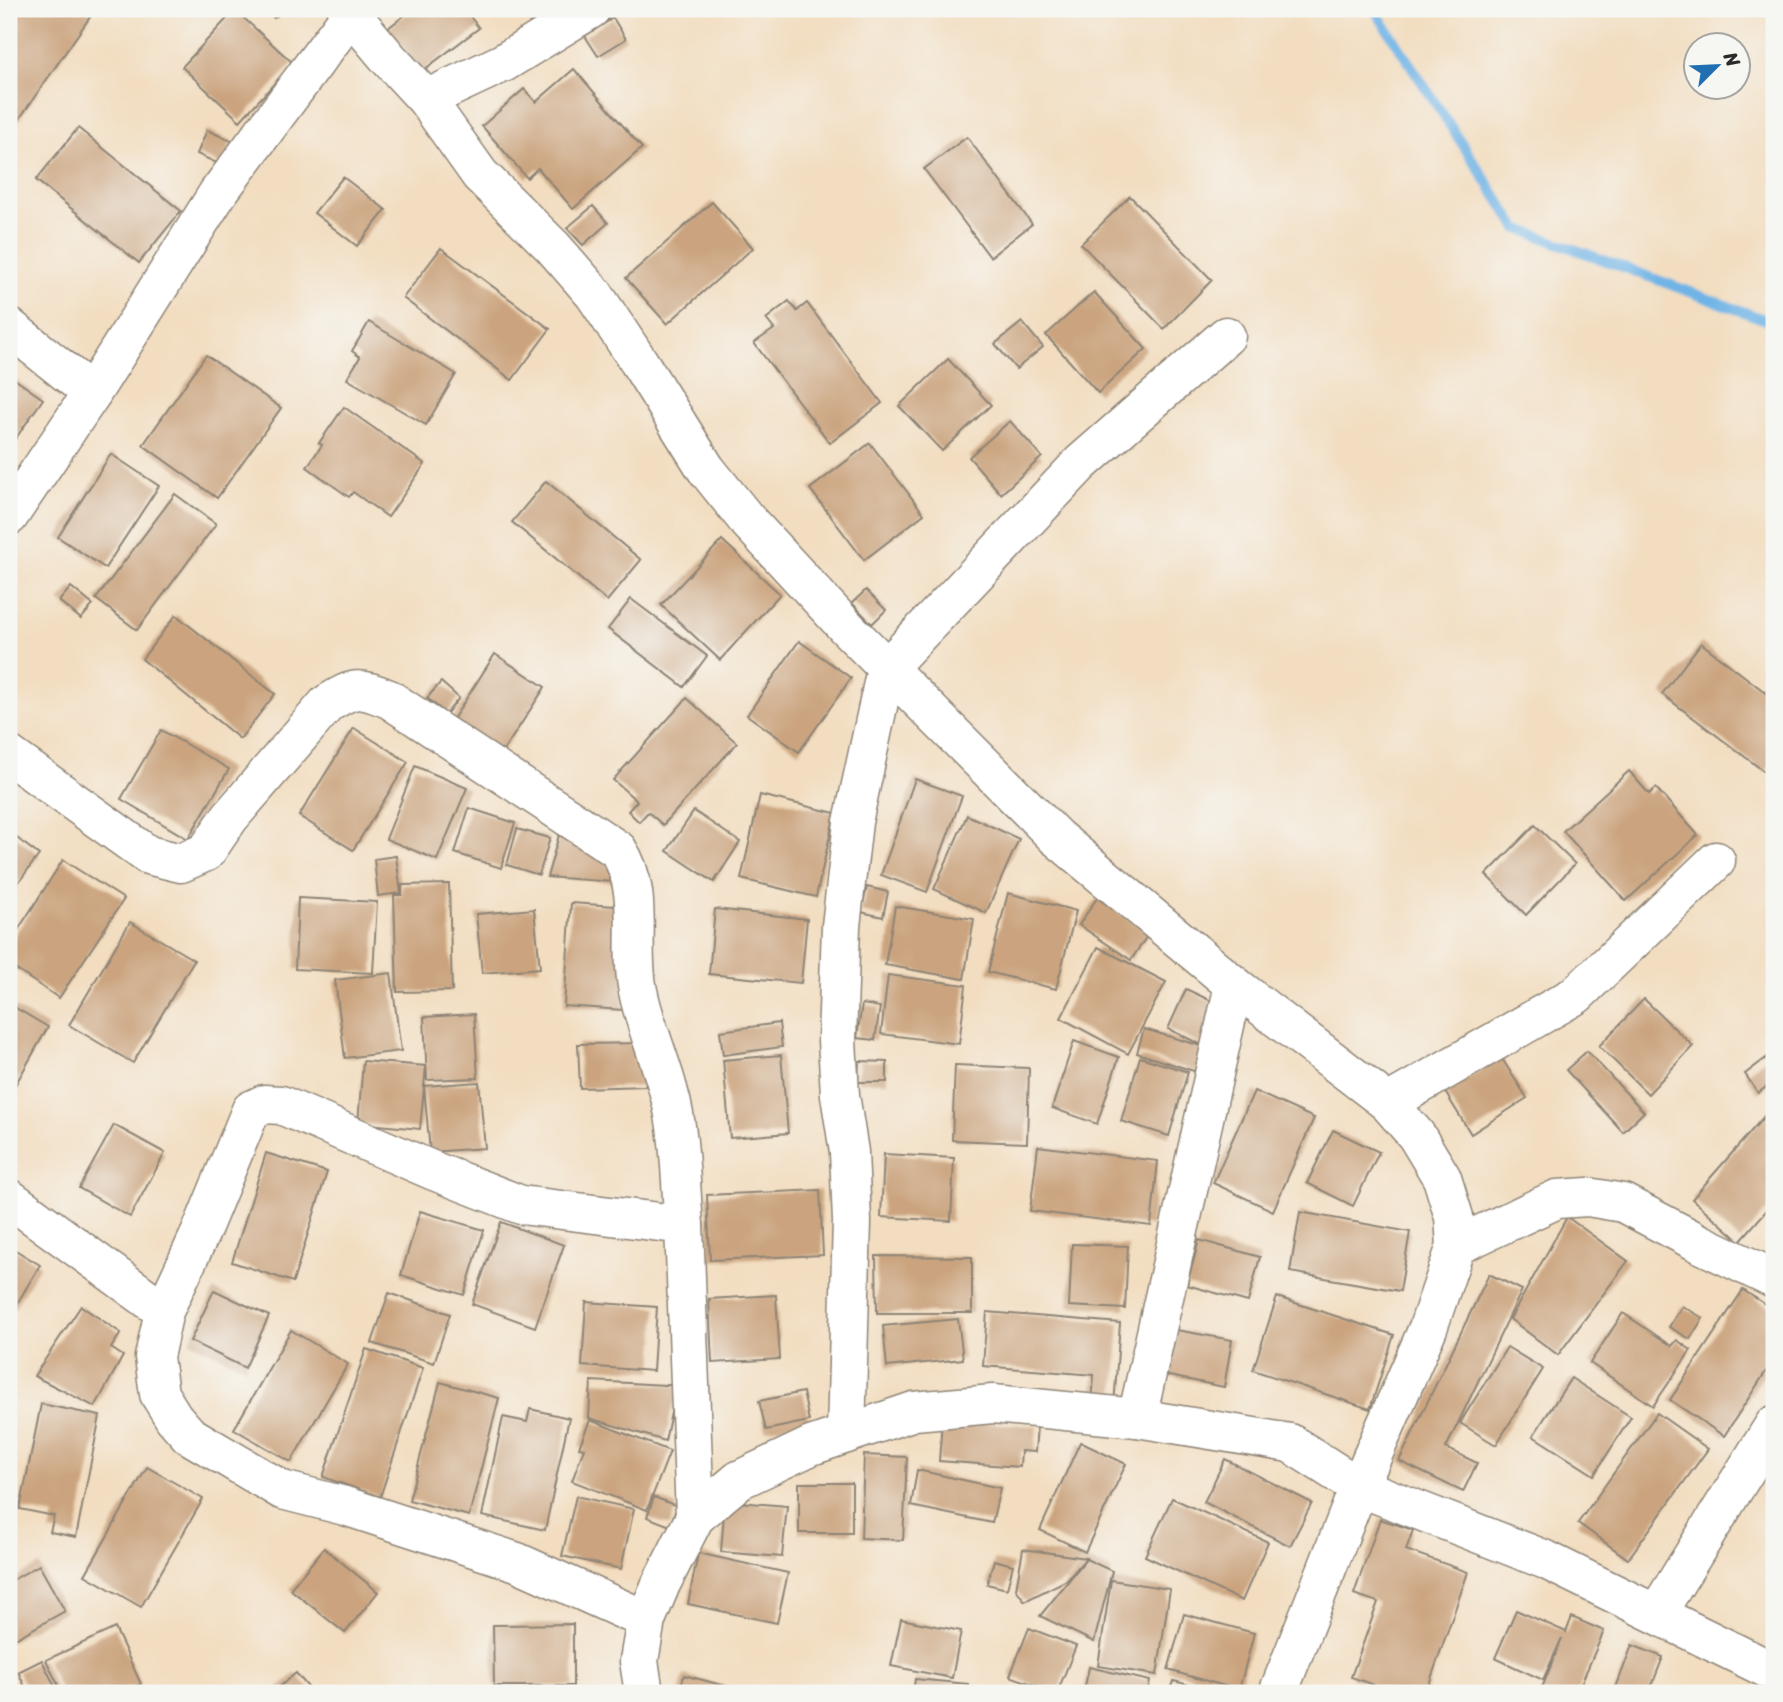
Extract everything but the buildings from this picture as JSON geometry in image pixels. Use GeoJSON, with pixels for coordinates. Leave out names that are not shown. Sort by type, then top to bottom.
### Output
{"type":"FeatureCollection","features":[{"type":"Feature","properties":{"kind":"street"},"geometry":{"type":"LineString","coordinates":[[426,99],[503,63],[591,9]]}},
{"type":"Feature","properties":{"kind":"street"},"geometry":{"type":"LineString","coordinates":[[9,516],[92,393],[218,193],[349,11],[426,99],[480,175],[553,247],[594,294],[706,469],[747,520],[886,668],[1056,836],[1234,985],[1388,1104],[1416,1135],[1442,1178],[1454,1217],[1456,1246],[1428,1328],[1359,1487],[1278,1693]]}},
{"type":"Feature","properties":{"kind":"street"},"geometry":{"type":"LineString","coordinates":[[9,327],[92,393]]}},
{"type":"Feature","properties":{"kind":"street"},"geometry":{"type":"LineString","coordinates":[[846,1434],[852,1221],[849,1152],[840,1095],[836,1040],[841,926],[853,822],[886,668],[1081,463],[1226,336]]}},
{"type":"Feature","properties":{"kind":"street"},"geometry":{"type":"LineString","coordinates":[[9,755],[148,855],[181,863],[206,852],[230,817],[327,704],[348,691],[366,690],[389,699],[618,850],[629,866],[634,889],[637,988],[648,1032],[669,1092],[676,1127],[684,1225],[695,1517]]}},
{"type":"Feature","properties":{"kind":"street"},"geometry":{"type":"LineString","coordinates":[[1388,1104],[1576,995],[1716,861]]}},
{"type":"Feature","properties":{"kind":"street"},"geometry":{"type":"LineString","coordinates":[[1137,1418],[1234,985]]}},
{"type":"Feature","properties":{"kind":"street"},"geometry":{"type":"LineString","coordinates":[[646,1620],[517,1562],[345,1506],[282,1490],[189,1435],[159,1394],[153,1357],[163,1311],[200,1234],[243,1126],[251,1110],[264,1104],[281,1105],[521,1205],[684,1225]]}},
{"type":"Feature","properties":{"kind":"street"},"geometry":{"type":"LineString","coordinates":[[1456,1246],[1557,1199],[1588,1197],[1623,1203],[1774,1279]]}},
{"type":"Feature","properties":{"kind":"street"},"geometry":{"type":"LineString","coordinates":[[9,1198],[163,1311]]}},
{"type":"Feature","properties":{"kind":"street"},"geometry":{"type":"LineString","coordinates":[[644,1693],[639,1661],[646,1620],[695,1517],[739,1480],[811,1446],[914,1410],[993,1404],[1137,1418],[1290,1443],[1359,1487],[1546,1560],[1774,1672]]}},
{"type":"Feature","properties":{"kind":"street"},"geometry":{"type":"LineString","coordinates":[[1657,1613],[1774,1425]]}},
{"type":"Feature","properties":{"kind":"waterway"},"geometry":{"type":"LineString","coordinates":[[1374,9],[1517,228],[1774,323]]}}]}
